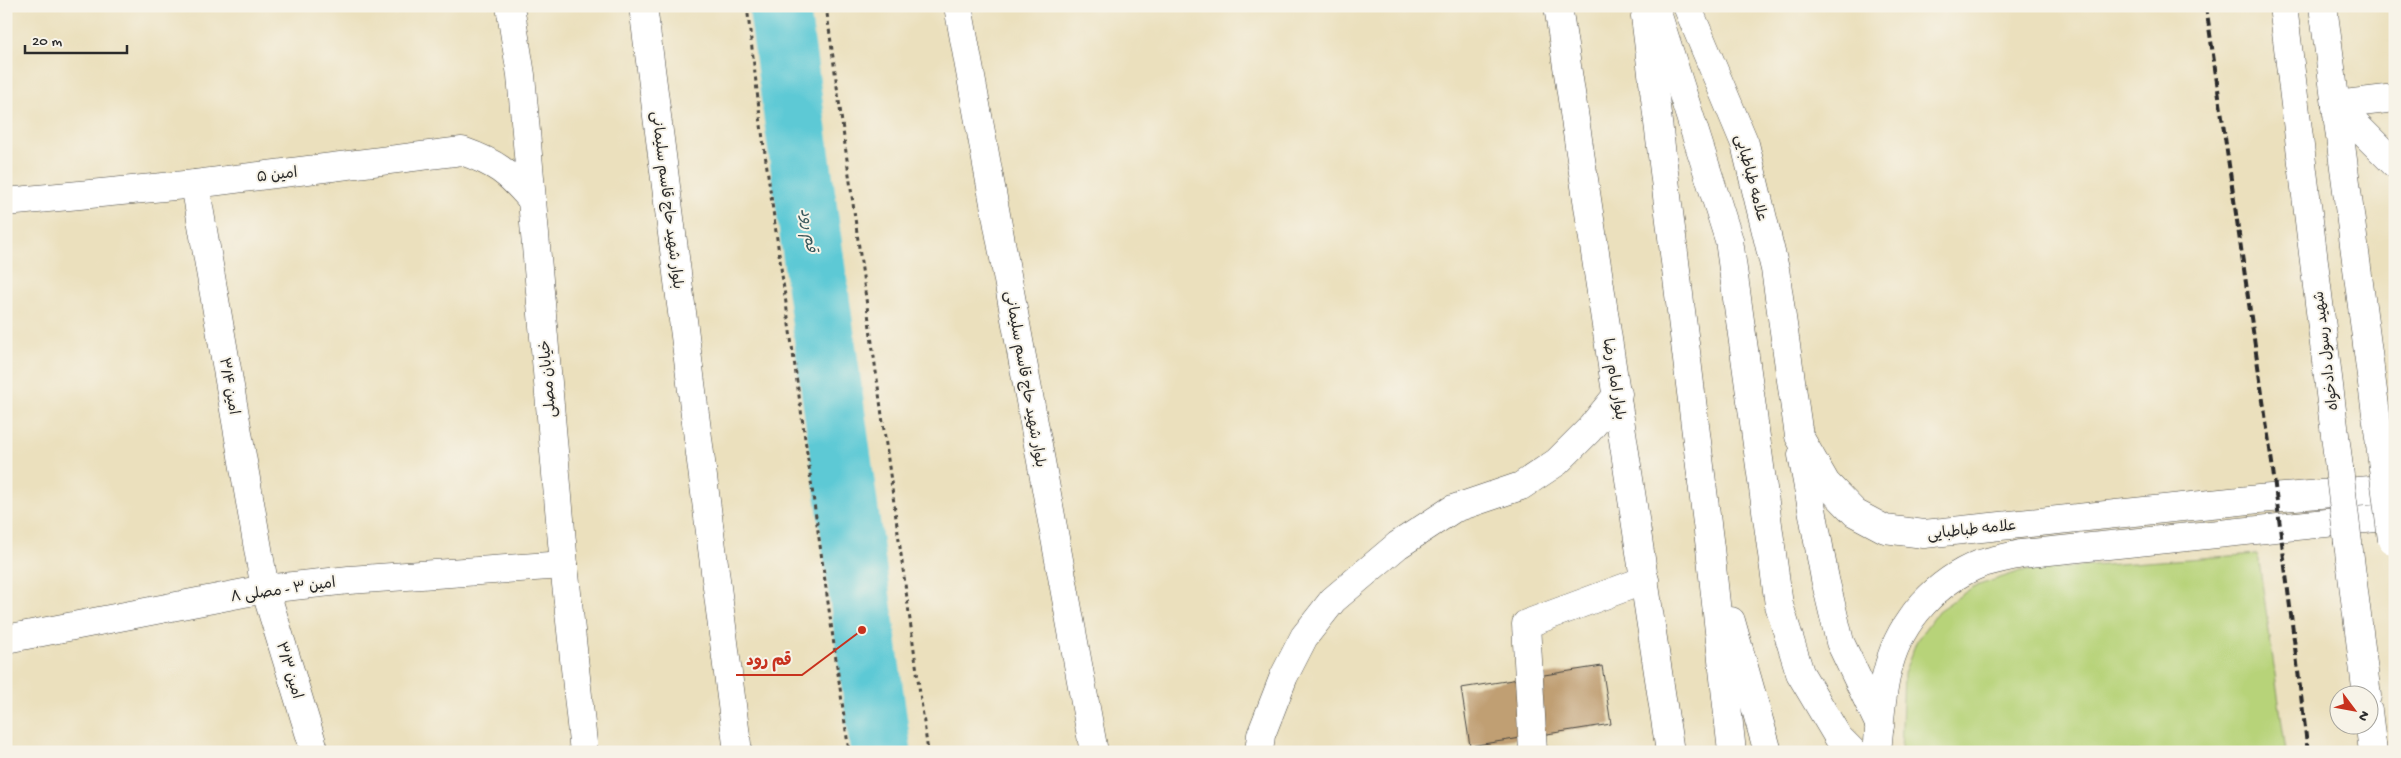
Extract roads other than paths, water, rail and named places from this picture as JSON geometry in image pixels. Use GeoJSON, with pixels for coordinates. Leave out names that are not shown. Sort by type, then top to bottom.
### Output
{"type":"FeatureCollection","features":[{"type":"Feature","properties":{"kind":"main road","name":"خیابان مصلی"},"geometry":{"type":"LineString","coordinates":[[510,6],[520,75],[564,565],[584,752]]}},
{"type":"Feature","properties":{"kind":"main road","name":"بلوار شهید حاج قاسم سلیمانی"},"geometry":{"type":"LineString","coordinates":[[643,6],[738,752]]}},
{"type":"Feature","properties":{"kind":"main road","name":"بلوار شهید حاج قاسم سلیمانی"},"geometry":{"type":"LineString","coordinates":[[958,6],[1094,752]]}},
{"type":"Feature","properties":{"kind":"main road","name":"بلوار امام رضا"},"geometry":{"type":"LineString","coordinates":[[1558,6],[1618,394],[1670,752]]}},
{"type":"Feature","properties":{"kind":"main road"},"geometry":{"type":"LineString","coordinates":[[1644,6],[1710,548],[1732,752]]}},
{"type":"Feature","properties":{"kind":"main road"},"geometry":{"type":"LineString","coordinates":[[1655,6],[1729,240],[1779,605],[1800,673],[1846,744]]}},
{"type":"Feature","properties":{"kind":"main road","name":"علامه طباطبایی"},"geometry":{"type":"LineString","coordinates":[[1687,6],[1745,144],[1775,269],[1799,436],[1826,483],[1855,513],[1885,529],[1924,534],[2259,499],[2388,466]]}},
{"type":"Feature","properties":{"kind":"main road","name":"شهید رسول دادخواه"},"geometry":{"type":"LineString","coordinates":[[2283,6],[2366,686]]}},
{"type":"Feature","properties":{"kind":"main road"},"geometry":{"type":"LineString","coordinates":[[2324,6],[2336,105],[2388,466],[2394,545]]}},
{"type":"Feature","properties":{"kind":"main road"},"geometry":{"type":"LineString","coordinates":[[2336,105],[2395,98]]}},
{"type":"Feature","properties":{"kind":"main road"},"geometry":{"type":"LineString","coordinates":[[2336,105],[2395,164]]}},
{"type":"Feature","properties":{"kind":"main road","name":"امین ۵"},"geometry":{"type":"LineString","coordinates":[[6,202],[194,184],[462,150],[492,162],[513,178],[531,198]]}},
{"type":"Feature","properties":{"kind":"main road","name":"امین ۳/۴"},"geometry":{"type":"LineString","coordinates":[[194,184],[265,588]]}},
{"type":"Feature","properties":{"kind":"main road"},"geometry":{"type":"LineString","coordinates":[[1259,752],[1261,735],[1284,676],[1304,637],[1333,600],[1398,545],[1454,509],[1521,486],[1557,462],[1589,430],[1618,394]]}},
{"type":"Feature","properties":{"kind":"main road"},"geometry":{"type":"LineString","coordinates":[[1799,436],[1825,579],[1840,642],[1879,739]]}},
{"type":"Feature","properties":{"kind":"main road","name":"علامه طباطبایی"},"geometry":{"type":"LineString","coordinates":[[1879,739],[1889,665],[1904,630],[1923,602],[1947,582],[1980,564],[2021,554],[2394,545]]}},
{"type":"Feature","properties":{"kind":"main road"},"geometry":{"type":"LineString","coordinates":[[1710,548],[1768,752]]}},
{"type":"Feature","properties":{"kind":"main road","name":"امین ۳ - مصلی ۸"},"geometry":{"type":"LineString","coordinates":[[6,639],[265,588],[349,580],[564,565]]}},
{"type":"Feature","properties":{"kind":"main road"},"geometry":{"type":"LineString","coordinates":[[1533,752],[1526,624],[1645,580]]}},
{"type":"Feature","properties":{"kind":"main road","name":"امین ۳/۳"},"geometry":{"type":"LineString","coordinates":[[265,588],[315,752]]}},
{"type":"Feature","properties":{"kind":"main road"},"geometry":{"type":"LineString","coordinates":[[1082,752],[1086,703]]}},
{"type":"Feature","properties":{"kind":"main road"},"geometry":{"type":"LineString","coordinates":[[2372,736],[2374,752]]}},
{"type":"Feature","properties":{"kind":"waterway","name":"قم رود"},"geometry":{"type":"LineString","coordinates":[[779,6],[881,752]]}},
{"type":"Feature","properties":{"kind":"railway"},"geometry":{"type":"LineString","coordinates":[[2206,6],[2273,470],[2308,752]]}},
{"type":"Feature","properties":{"kind":"place","name":"قم رود"},"geometry":{"type":"Point","coordinates":[862,630]}}]}
